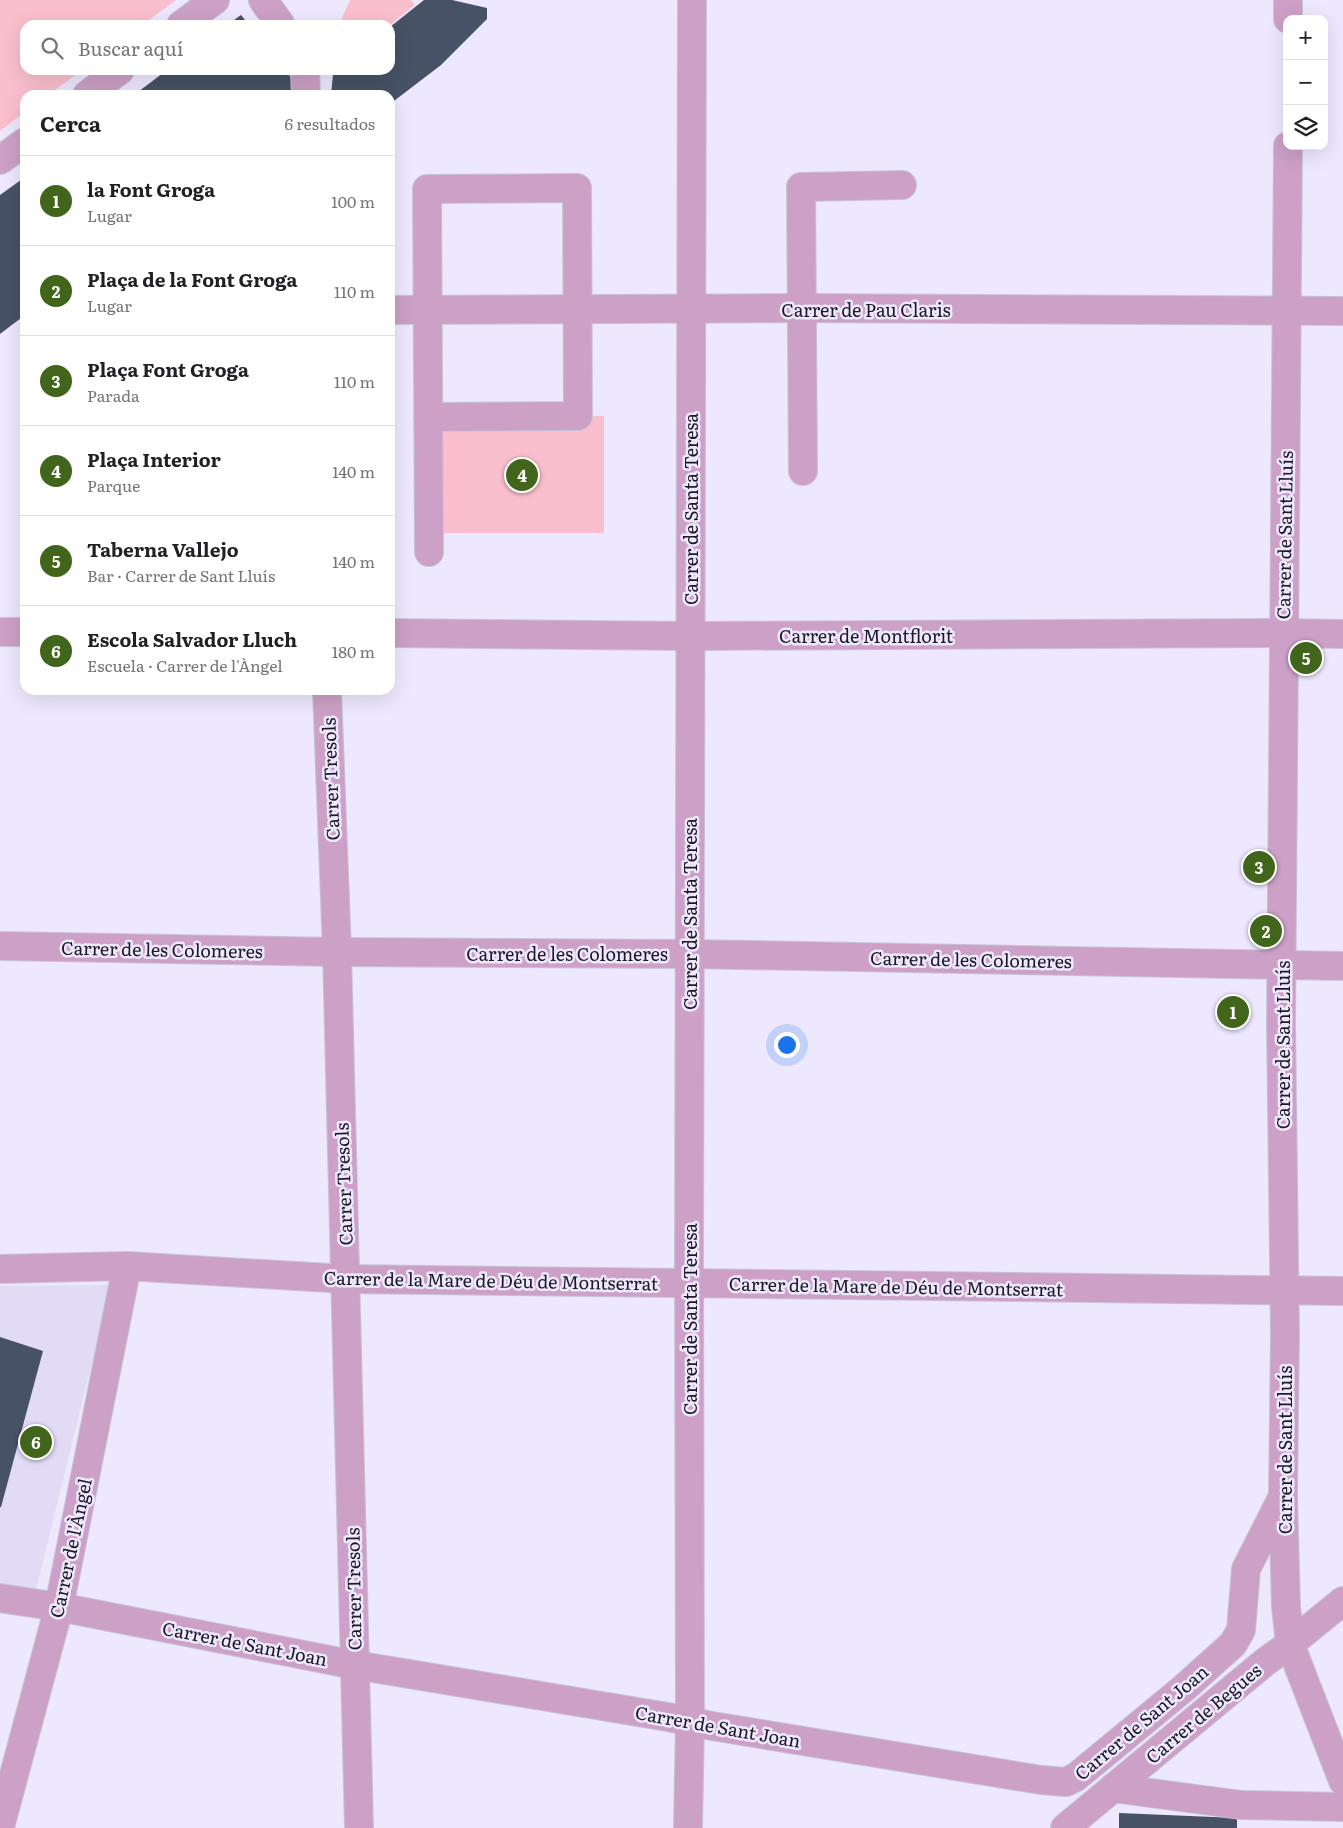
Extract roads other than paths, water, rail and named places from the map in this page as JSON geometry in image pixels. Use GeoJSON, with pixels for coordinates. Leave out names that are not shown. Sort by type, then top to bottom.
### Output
{"type":"FeatureCollection","features":[{"type":"Feature","properties":{"kind":"street"},"geometry":{"type":"LineString","coordinates":[[188,20],[215,0]]}},
{"type":"Feature","properties":{"kind":"street"},"geometry":{"type":"LineString","coordinates":[[263,0],[277,20]]}},
{"type":"Feature","properties":{"kind":"street","name":"Carrer de Santa Teresa"},"geometry":{"type":"LineString","coordinates":[[688,1828],[690,1722],[689,954],[692,0]]}},
{"type":"Feature","properties":{"kind":"street"},"geometry":{"type":"LineString","coordinates":[[1288,0],[1288,15]]}},
{"type":"Feature","properties":{"kind":"street"},"geometry":{"type":"LineString","coordinates":[[94,90],[113,75]]}},
{"type":"Feature","properties":{"kind":"street"},"geometry":{"type":"LineString","coordinates":[[305,75],[306,90]]}},
{"type":"Feature","properties":{"kind":"street"},"geometry":{"type":"LineString","coordinates":[[0,160],[20,146]]}},
{"type":"Feature","properties":{"kind":"street","name":"Carrer de Sant Lluís"},"geometry":{"type":"LineString","coordinates":[[1288,150],[1282,965],[1285,1344],[1283,1496],[1286,1607],[1290,1644],[1343,1781]]}},
{"type":"Feature","properties":{"kind":"street"},"geometry":{"type":"LineString","coordinates":[[803,471],[800,187],[902,185]]}},
{"type":"Feature","properties":{"kind":"street"},"geometry":{"type":"LineString","coordinates":[[428,417],[578,416],[577,188],[427,189],[428,311],[428,417],[429,552]]}},
{"type":"Feature","properties":{"kind":"street","name":"Carrer de Pau Claris"},"geometry":{"type":"LineString","coordinates":[[395,310],[802,308],[1343,311]]}},
{"type":"Feature","properties":{"kind":"street"},"geometry":{"type":"LineString","coordinates":[[0,632],[20,632]]}},
{"type":"Feature","properties":{"kind":"street","name":"Carrer de Montflorit"},"geometry":{"type":"LineString","coordinates":[[395,633],[690,636],[1343,634]]}},
{"type":"Feature","properties":{"kind":"street","name":"Carrer Tresols"},"geometry":{"type":"LineString","coordinates":[[327,695],[337,952],[359,1828]]}},
{"type":"Feature","properties":{"kind":"street","name":"Carrer de les Colomeres"},"geometry":{"type":"LineString","coordinates":[[0,946],[337,952],[689,954],[1343,966]]}},
{"type":"Feature","properties":{"kind":"street","name":"Carrer de la Mare de Déu de Montserrat"},"geometry":{"type":"LineString","coordinates":[[0,1269],[127,1266],[346,1279],[1343,1291]]}},
{"type":"Feature","properties":{"kind":"street","name":"Carrer de l'Àngel"},"geometry":{"type":"LineString","coordinates":[[0,1828],[59,1607],[127,1266]]}},
{"type":"Feature","properties":{"kind":"street","name":"Carrer de Sant Joan"},"geometry":{"type":"LineString","coordinates":[[0,1598],[59,1607],[355,1665],[712,1726],[1054,1782],[1066,1782],[1076,1777],[1177,1694],[1233,1644],[1241,1630],[1246,1570],[1283,1496]]}},
{"type":"Feature","properties":{"kind":"street","name":"Carrer de Begues"},"geometry":{"type":"LineString","coordinates":[[1065,1828],[1265,1662],[1343,1601]]}},
{"type":"Feature","properties":{"kind":"street"},"geometry":{"type":"LineString","coordinates":[[1113,1788],[1241,1804],[1343,1807]]}},
{"type":"Feature","properties":{"kind":"place","name":"Plaça Interior"},"geometry":{"type":"Point","coordinates":[522,475]}},
{"type":"Feature","properties":{"kind":"place","name":"Taberna Vallejo"},"geometry":{"type":"Point","coordinates":[1306,658]}},
{"type":"Feature","properties":{"kind":"place","name":"Plaça Font Groga"},"geometry":{"type":"Point","coordinates":[1259,867]}},
{"type":"Feature","properties":{"kind":"place","name":"Plaça de la Font Groga"},"geometry":{"type":"Point","coordinates":[1266,931]}},
{"type":"Feature","properties":{"kind":"place","name":"la Font Groga"},"geometry":{"type":"Point","coordinates":[1233,1012]}},
{"type":"Feature","properties":{"kind":"place","name":"Escola Salvador Lluch"},"geometry":{"type":"Point","coordinates":[36,1442]}}]}
